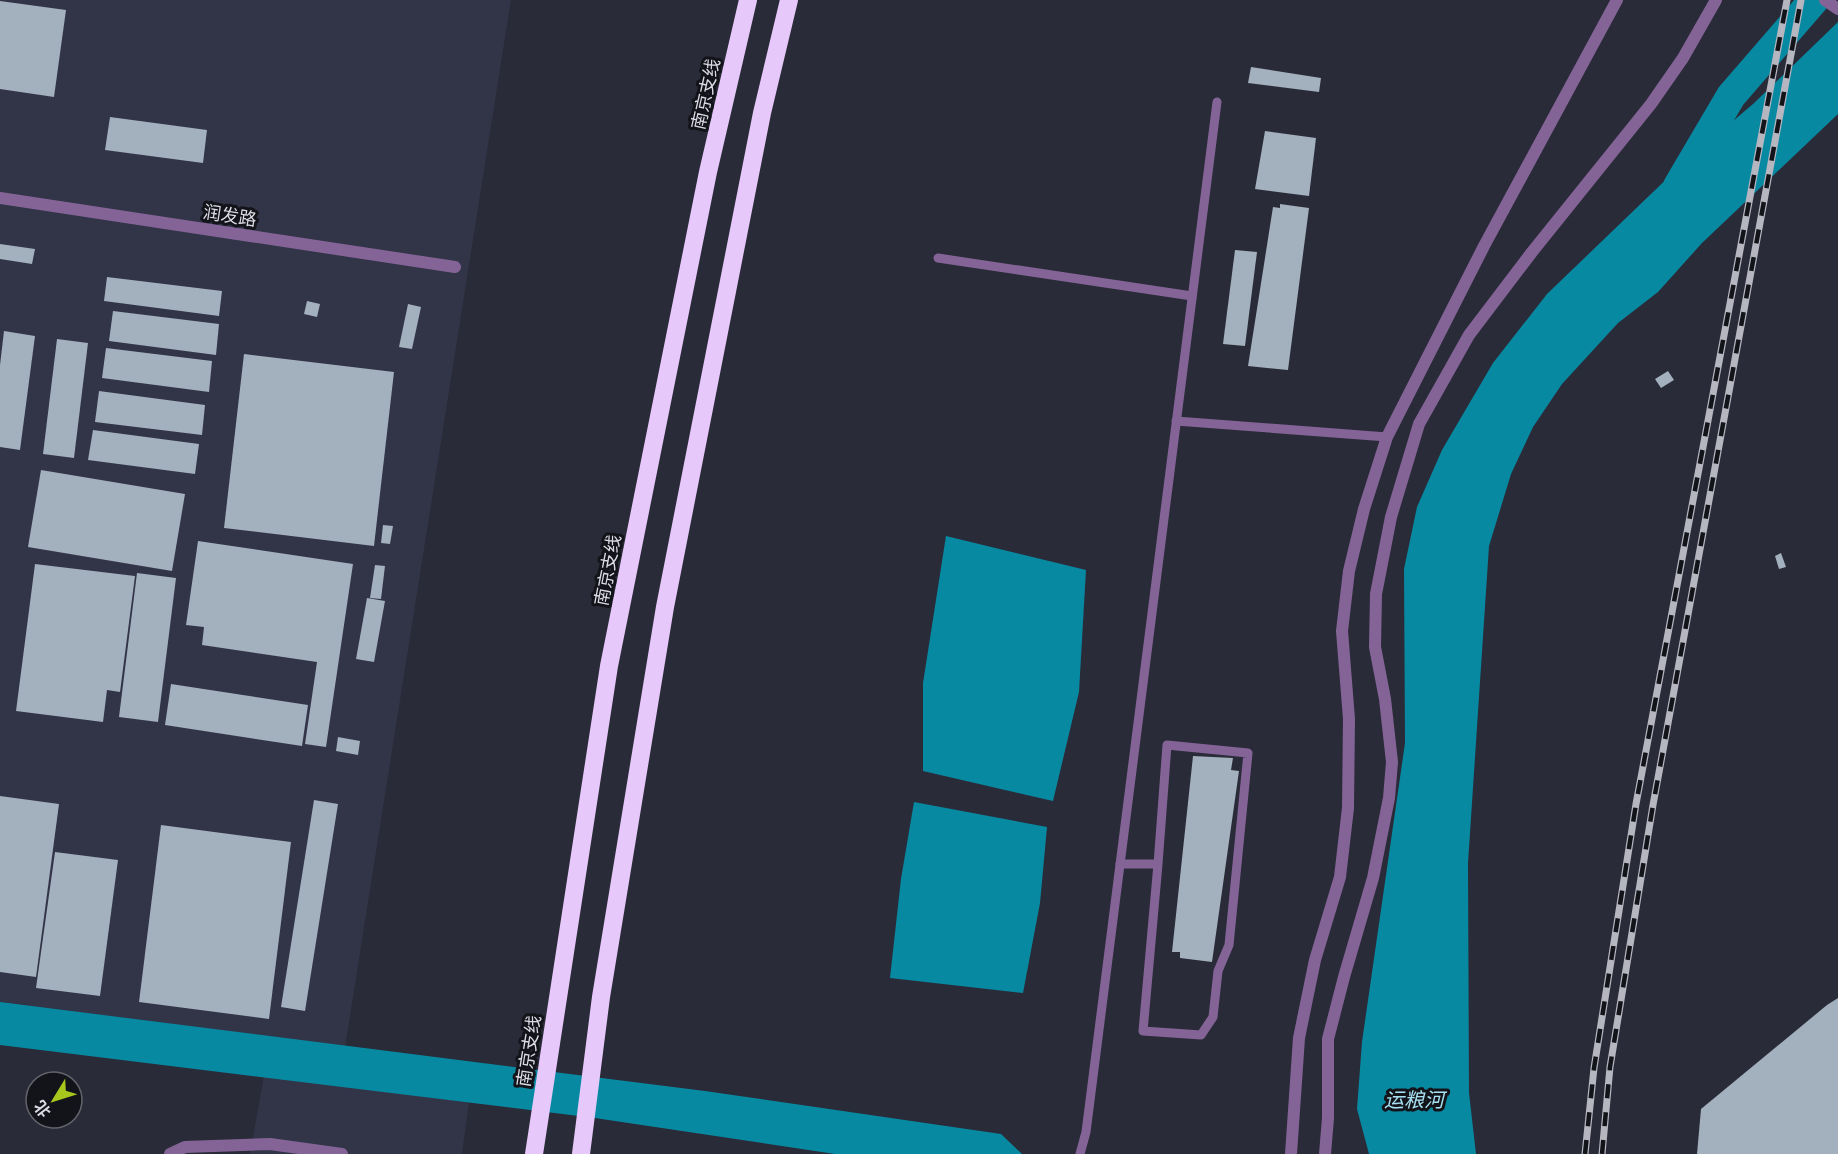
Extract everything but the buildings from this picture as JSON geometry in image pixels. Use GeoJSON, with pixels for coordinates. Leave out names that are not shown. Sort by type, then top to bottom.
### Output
{"type":"FeatureCollection","features":[{"type":"Feature","properties":{"kind":"highway","name":"南京支线"},"geometry":{"type":"LineString","coordinates":[[534,1154],[609,666],[708,172],[748,0]]}},
{"type":"Feature","properties":{"kind":"highway"},"geometry":{"type":"LineString","coordinates":[[581,1154],[601,997],[665,607],[762,113],[789,0]]}},
{"type":"Feature","properties":{"kind":"street"},"geometry":{"type":"LineString","coordinates":[[1291,1154],[1299,1038],[1315,960],[1340,877],[1348,808],[1349,719],[1342,631],[1349,571],[1364,509],[1387,437],[1484,246],[1617,0]]}},
{"type":"Feature","properties":{"kind":"street"},"geometry":{"type":"LineString","coordinates":[[1325,1154],[1328,1118],[1328,1039],[1373,878],[1389,798],[1392,762],[1385,699],[1375,647],[1376,594],[1391,517],[1419,424],[1469,335],[1651,104],[1683,58],[1716,0]]}},
{"type":"Feature","properties":{"kind":"street"},"geometry":{"type":"LineString","coordinates":[[1825,0],[1838,9]]}},
{"type":"Feature","properties":{"kind":"street","name":"润发路"},"geometry":{"type":"LineString","coordinates":[[0,198],[454,267]]}},
{"type":"Feature","properties":{"kind":"street"},"geometry":{"type":"LineString","coordinates":[[170,1154],[185,1147],[270,1144],[342,1154]]}},
{"type":"Feature","properties":{"kind":"lane"},"geometry":{"type":"LineString","coordinates":[[1080,1154],[1086,1132],[1217,102]]}},
{"type":"Feature","properties":{"kind":"lane"},"geometry":{"type":"LineString","coordinates":[[938,258],[1192,296]]}},
{"type":"Feature","properties":{"kind":"lane"},"geometry":{"type":"LineString","coordinates":[[1176,421],[1387,437]]}},
{"type":"Feature","properties":{"kind":"lane"},"geometry":{"type":"LineString","coordinates":[[1167,745],[1248,753],[1229,945],[1218,971],[1213,1017],[1201,1035],[1143,1031],[1158,864],[1167,745]]}},
{"type":"Feature","properties":{"kind":"lane"},"geometry":{"type":"LineString","coordinates":[[1120,864],[1158,864]]}},
{"type":"Feature","properties":{"kind":"shaded area"},"geometry":{"type":"Polygon","coordinates":[[[0,0],[511,0],[340,1079],[469,1102],[462,1154],[250,1154],[265,1070],[0,1035],[0,0]]]}},
{"type":"Feature","properties":{"kind":"water","name":"运粮河"},"geometry":{"type":"Polygon","coordinates":[[[1838,22],[1838,114],[1702,243],[1658,292],[1618,323],[1562,384],[1533,427],[1511,474],[1489,546],[1468,863],[1469,1093],[1476,1154],[1369,1154],[1357,1109],[1362,1042],[1405,743],[1404,569],[1417,507],[1442,450],[1493,363],[1547,294],[1678,168],[1753,104],[1838,22]]]}},
{"type":"Feature","properties":{"kind":"water"},"geometry":{"type":"Polygon","coordinates":[[[946,536],[1086,570],[1079,692],[1053,801],[923,771],[923,683],[946,536]]]}},
{"type":"Feature","properties":{"kind":"water"},"geometry":{"type":"Polygon","coordinates":[[[914,802],[1047,827],[1040,903],[1023,993],[890,978],[901,879],[914,802]]]}},
{"type":"Feature","properties":{"kind":"water"},"geometry":{"type":"Polygon","coordinates":[[[0,1002],[705,1091],[1001,1134],[1022,1154],[835,1154],[595,1118],[0,1045],[0,1002]]]}},
{"type":"Feature","properties":{"kind":"waterway"},"geometry":{"type":"LineString","coordinates":[[1678,186],[1731,96],[1814,0]]}},
{"type":"Feature","properties":{"kind":"railway"},"geometry":{"type":"LineString","coordinates":[[1585,1154],[1594,1068],[1636,804],[1787,0]]}},
{"type":"Feature","properties":{"kind":"railway"},"geometry":{"type":"LineString","coordinates":[[1602,1154],[1610,1067],[1653,805],[1801,0]]}}]}
